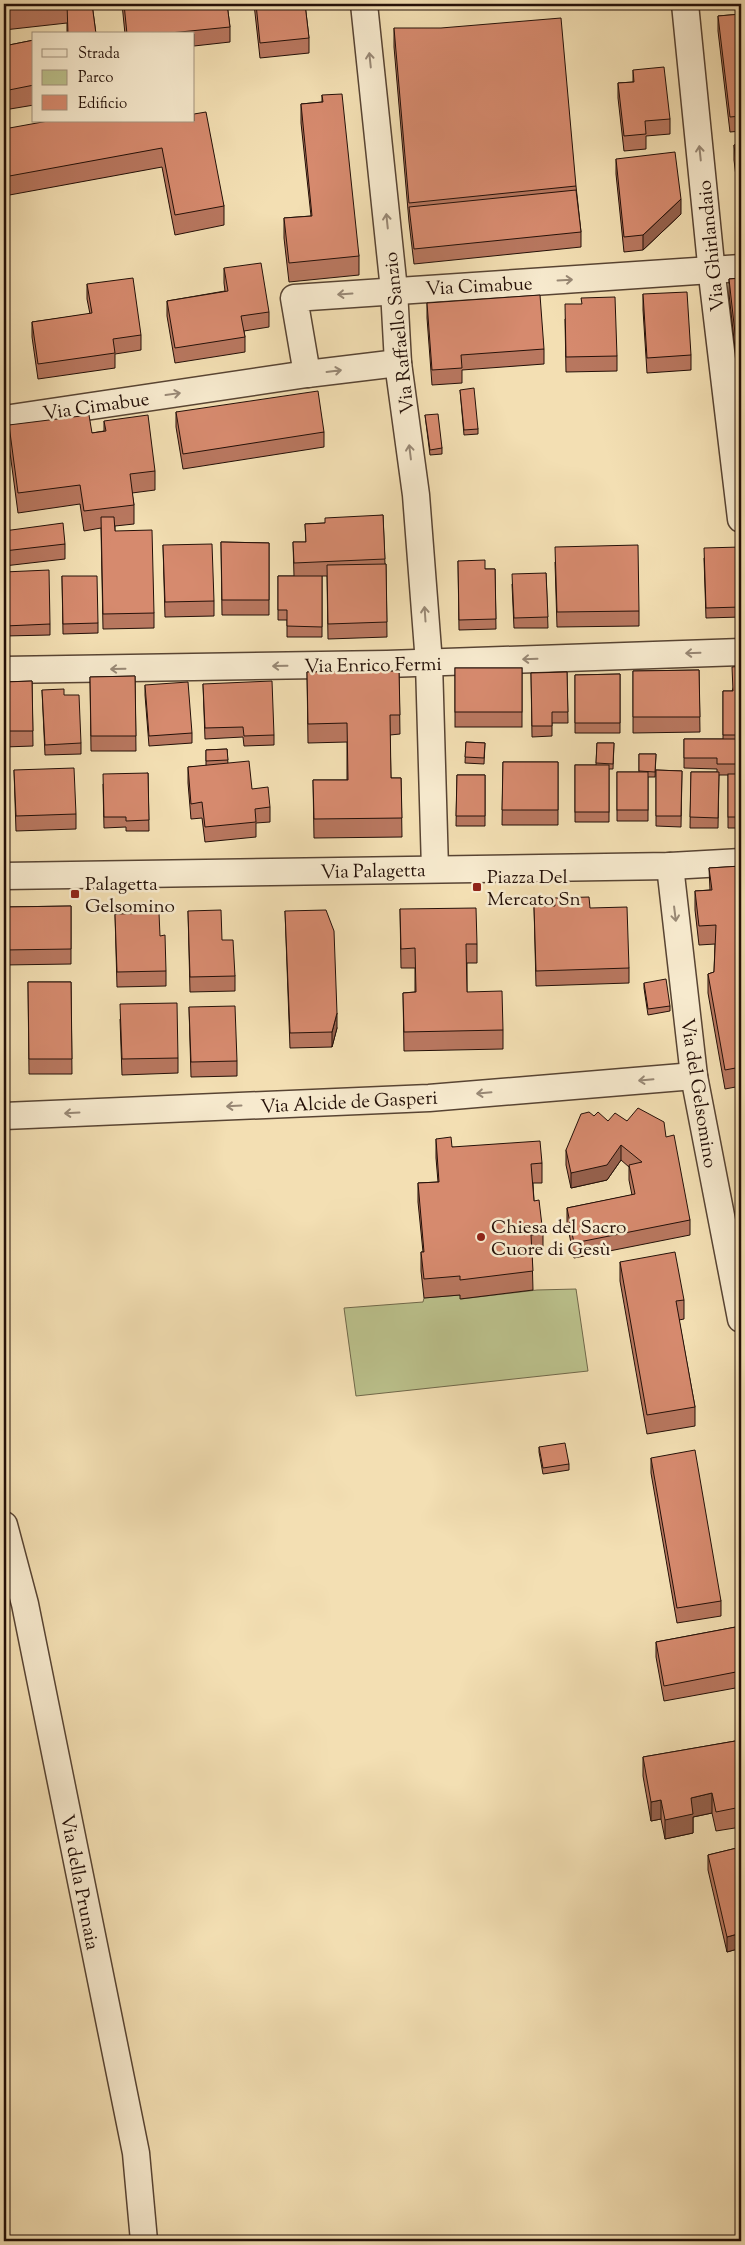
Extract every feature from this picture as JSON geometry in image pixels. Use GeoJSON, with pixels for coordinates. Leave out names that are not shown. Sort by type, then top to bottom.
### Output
{"type":"FeatureCollection","features":[{"type":"Feature","properties":{"kind":"street","name":"Via Raffaello Sanzio"},"geometry":{"type":"LineString","coordinates":[[364,4],[394,290],[398,363],[416,495],[429,663],[435,869]]}},
{"type":"Feature","properties":{"kind":"street","name":"Via Ghirlandaio"},"geometry":{"type":"LineString","coordinates":[[685,4],[712,271],[741,519]]}},
{"type":"Feature","properties":{"kind":"street","name":"Via Cimabue"},"geometry":{"type":"LineString","coordinates":[[307,374],[294,298],[741,268]]}},
{"type":"Feature","properties":{"kind":"street","name":"Via Cimabue"},"geometry":{"type":"LineString","coordinates":[[4,419],[307,374],[398,363]]}},
{"type":"Feature","properties":{"kind":"street","name":"Via Enrico Fermi"},"geometry":{"type":"LineString","coordinates":[[4,670],[429,663],[741,652]]}},
{"type":"Feature","properties":{"kind":"street","name":"Via Palagetta"},"geometry":{"type":"LineString","coordinates":[[4,876],[670,866],[741,862]]}},
{"type":"Feature","properties":{"kind":"street","name":"Via del Gelsomino"},"geometry":{"type":"LineString","coordinates":[[670,866],[694,1076],[732,1216],[741,1319]]}},
{"type":"Feature","properties":{"kind":"street","name":"Via Alcide de Gasperi"},"geometry":{"type":"LineString","coordinates":[[4,1116],[429,1098],[694,1076]]}},
{"type":"Feature","properties":{"kind":"street","name":"Via della Prunaia"},"geometry":{"type":"LineString","coordinates":[[4,1526],[25,1604],[136,2153],[144,2241]]}},
{"type":"Feature","properties":{"kind":"green space"},"geometry":{"type":"Polygon","coordinates":[[[576,1289],[588,1371],[356,1396],[344,1308],[423,1302],[424,1298],[460,1295],[461,1299],[537,1290],[576,1289]]]}},
{"type":"Feature","properties":{"kind":"building"},"geometry":{"type":"Polygon","coordinates":[[[4,4],[67,4],[4,10],[4,4]]]}},
{"type":"Feature","properties":{"kind":"building"},"geometry":{"type":"Polygon","coordinates":[[[67,4],[92,4],[96,32],[68,32],[67,4]]]}},
{"type":"Feature","properties":{"kind":"building"},"geometry":{"type":"Polygon","coordinates":[[[124,4],[227,4],[230,27],[180,32],[127,32],[124,4]]]}},
{"type":"Feature","properties":{"kind":"building"},"geometry":{"type":"Polygon","coordinates":[[[256,4],[305,4],[309,38],[260,43],[256,4]]]}},
{"type":"Feature","properties":{"kind":"building"},"geometry":{"type":"Polygon","coordinates":[[[741,14],[741,116],[730,117],[718,16],[741,14]]]}},
{"type":"Feature","properties":{"kind":"building"},"geometry":{"type":"Polygon","coordinates":[[[561,18],[576,186],[409,203],[394,28],[441,28],[561,18]]]}},
{"type":"Feature","properties":{"kind":"building"},"geometry":{"type":"Polygon","coordinates":[[[32,40],[32,85],[4,91],[4,46],[32,40]]]}},
{"type":"Feature","properties":{"kind":"building"},"geometry":{"type":"Polygon","coordinates":[[[664,67],[670,119],[645,121],[646,134],[624,136],[618,83],[634,82],[633,70],[664,67]]]}},
{"type":"Feature","properties":{"kind":"building"},"geometry":{"type":"Polygon","coordinates":[[[342,94],[359,256],[289,263],[284,218],[312,216],[301,104],[323,102],[322,95],[342,94]]]}},
{"type":"Feature","properties":{"kind":"building"},"geometry":{"type":"Polygon","coordinates":[[[206,112],[224,206],[175,215],[162,148],[4,177],[4,129],[42,122],[195,122],[195,114],[206,112]]]}},
{"type":"Feature","properties":{"kind":"building"},"geometry":{"type":"Polygon","coordinates":[[[741,144],[741,203],[734,145],[741,144]]]}},
{"type":"Feature","properties":{"kind":"building"},"geometry":{"type":"Polygon","coordinates":[[[675,152],[681,199],[643,235],[624,237],[616,159],[675,152]]]}},
{"type":"Feature","properties":{"kind":"building"},"geometry":{"type":"Polygon","coordinates":[[[576,190],[581,232],[414,249],[409,207],[576,190]]]}},
{"type":"Feature","properties":{"kind":"building"},"geometry":{"type":"Polygon","coordinates":[[[261,263],[269,312],[241,316],[245,337],[175,348],[167,301],[228,291],[224,268],[261,263]]]}},
{"type":"Feature","properties":{"kind":"building"},"geometry":{"type":"Polygon","coordinates":[[[133,278],[141,335],[113,339],[115,353],[38,364],[32,322],[92,313],[87,284],[133,278]]]}},
{"type":"Feature","properties":{"kind":"building"},"geometry":{"type":"Polygon","coordinates":[[[741,278],[741,387],[729,279],[741,278]]]}},
{"type":"Feature","properties":{"kind":"building"},"geometry":{"type":"Polygon","coordinates":[[[687,292],[691,355],[647,358],[643,294],[687,292]]]}},
{"type":"Feature","properties":{"kind":"building"},"geometry":{"type":"Polygon","coordinates":[[[540,295],[544,349],[461,355],[462,368],[432,370],[427,303],[540,295]]]}},
{"type":"Feature","properties":{"kind":"building"},"geometry":{"type":"Polygon","coordinates":[[[615,297],[617,356],[566,357],[565,304],[582,304],[581,298],[615,297]]]}},
{"type":"Feature","properties":{"kind":"building"},"geometry":{"type":"Polygon","coordinates":[[[474,388],[478,429],[464,430],[460,390],[474,388]]]}},
{"type":"Feature","properties":{"kind":"building"},"geometry":{"type":"Polygon","coordinates":[[[318,391],[324,432],[183,454],[176,412],[318,391]]]}},
{"type":"Feature","properties":{"kind":"building"},"geometry":{"type":"Polygon","coordinates":[[[438,414],[442,448],[430,450],[425,415],[438,414]]]}},
{"type":"Feature","properties":{"kind":"building"},"geometry":{"type":"Polygon","coordinates":[[[89,415],[92,433],[106,431],[104,421],[148,415],[155,471],[130,474],[134,505],[84,511],[80,485],[18,493],[9,425],[89,415]]]}},
{"type":"Feature","properties":{"kind":"building"},"geometry":{"type":"Polygon","coordinates":[[[383,515],[385,559],[294,563],[293,542],[306,542],[305,524],[325,523],[325,518],[383,515]]]}},
{"type":"Feature","properties":{"kind":"building"},"geometry":{"type":"Polygon","coordinates":[[[101,517],[114,517],[115,531],[152,530],[154,613],[103,614],[101,517]]]}},
{"type":"Feature","properties":{"kind":"building"},"geometry":{"type":"Polygon","coordinates":[[[63,523],[65,544],[4,551],[4,531],[63,523]]]}},
{"type":"Feature","properties":{"kind":"building"},"geometry":{"type":"Polygon","coordinates":[[[221,542],[269,543],[269,600],[222,600],[221,542]]]}},
{"type":"Feature","properties":{"kind":"building"},"geometry":{"type":"Polygon","coordinates":[[[212,544],[214,601],[165,602],[163,545],[212,544]]]}},
{"type":"Feature","properties":{"kind":"building"},"geometry":{"type":"Polygon","coordinates":[[[638,545],[639,611],[557,612],[555,547],[638,545]]]}},
{"type":"Feature","properties":{"kind":"building"},"geometry":{"type":"Polygon","coordinates":[[[741,547],[741,607],[706,608],[704,548],[741,547]]]}},
{"type":"Feature","properties":{"kind":"building"},"geometry":{"type":"Polygon","coordinates":[[[485,560],[485,569],[495,569],[496,619],[459,620],[458,561],[485,560]]]}},
{"type":"Feature","properties":{"kind":"building"},"geometry":{"type":"Polygon","coordinates":[[[386,564],[387,622],[328,624],[327,565],[386,564]]]}},
{"type":"Feature","properties":{"kind":"building"},"geometry":{"type":"Polygon","coordinates":[[[49,570],[50,624],[5,626],[4,572],[49,570]]]}},
{"type":"Feature","properties":{"kind":"building"},"geometry":{"type":"Polygon","coordinates":[[[546,573],[548,617],[514,618],[512,574],[546,573]]]}},
{"type":"Feature","properties":{"kind":"building"},"geometry":{"type":"Polygon","coordinates":[[[62,576],[97,576],[98,623],[63,624],[62,576]]]}},
{"type":"Feature","properties":{"kind":"building"},"geometry":{"type":"Polygon","coordinates":[[[278,576],[322,576],[322,627],[287,626],[287,610],[278,610],[278,576]]]}},
{"type":"Feature","properties":{"kind":"building"},"geometry":{"type":"Polygon","coordinates":[[[741,666],[741,735],[723,735],[723,691],[733,691],[732,667],[741,666]]]}},
{"type":"Feature","properties":{"kind":"building"},"geometry":{"type":"Polygon","coordinates":[[[455,668],[522,668],[522,712],[455,712],[455,668]]]}},
{"type":"Feature","properties":{"kind":"building"},"geometry":{"type":"Polygon","coordinates":[[[699,670],[700,717],[633,717],[633,671],[699,670]]]}},
{"type":"Feature","properties":{"kind":"building"},"geometry":{"type":"Polygon","coordinates":[[[399,671],[400,715],[390,715],[391,778],[401,778],[402,818],[314,819],[313,780],[348,780],[347,723],[308,724],[307,672],[399,671]]]}},
{"type":"Feature","properties":{"kind":"building"},"geometry":{"type":"Polygon","coordinates":[[[567,672],[568,712],[552,712],[552,726],[532,726],[531,673],[567,672]]]}},
{"type":"Feature","properties":{"kind":"building"},"geometry":{"type":"Polygon","coordinates":[[[620,674],[620,723],[575,723],[575,675],[620,674]]]}},
{"type":"Feature","properties":{"kind":"building"},"geometry":{"type":"Polygon","coordinates":[[[135,676],[136,736],[91,736],[90,677],[135,676]]]}},
{"type":"Feature","properties":{"kind":"building"},"geometry":{"type":"Polygon","coordinates":[[[32,681],[33,731],[4,731],[4,682],[32,681]]]}},
{"type":"Feature","properties":{"kind":"building"},"geometry":{"type":"Polygon","coordinates":[[[272,681],[274,735],[244,736],[243,727],[205,728],[203,684],[272,681]]]}},
{"type":"Feature","properties":{"kind":"building"},"geometry":{"type":"Polygon","coordinates":[[[188,682],[192,733],[149,736],[145,685],[188,682]]]}},
{"type":"Feature","properties":{"kind":"building"},"geometry":{"type":"Polygon","coordinates":[[[64,689],[64,695],[79,695],[81,743],[45,745],[42,690],[64,689]]]}},
{"type":"Feature","properties":{"kind":"building"},"geometry":{"type":"Polygon","coordinates":[[[684,739],[741,739],[741,764],[717,764],[717,758],[684,758],[684,739]]]}},
{"type":"Feature","properties":{"kind":"building"},"geometry":{"type":"Polygon","coordinates":[[[466,742],[485,743],[484,758],[465,757],[466,742]]]}},
{"type":"Feature","properties":{"kind":"building"},"geometry":{"type":"Polygon","coordinates":[[[597,743],[614,743],[613,764],[596,763],[597,743]]]}},
{"type":"Feature","properties":{"kind":"building"},"geometry":{"type":"Polygon","coordinates":[[[227,749],[228,760],[206,761],[206,750],[227,749]]]}},
{"type":"Feature","properties":{"kind":"building"},"geometry":{"type":"Polygon","coordinates":[[[639,754],[656,754],[655,772],[639,771],[639,754]]]}},
{"type":"Feature","properties":{"kind":"building"},"geometry":{"type":"Polygon","coordinates":[[[249,761],[252,789],[268,787],[270,807],[255,809],[256,822],[205,827],[202,802],[191,804],[188,767],[249,761]]]}},
{"type":"Feature","properties":{"kind":"building"},"geometry":{"type":"Polygon","coordinates":[[[503,762],[558,762],[558,810],[502,810],[503,762]]]}},
{"type":"Feature","properties":{"kind":"building"},"geometry":{"type":"Polygon","coordinates":[[[575,765],[609,765],[609,812],[575,812],[575,765]]]}},
{"type":"Feature","properties":{"kind":"building"},"geometry":{"type":"Polygon","coordinates":[[[74,768],[76,814],[16,816],[14,770],[74,768]]]}},
{"type":"Feature","properties":{"kind":"building"},"geometry":{"type":"Polygon","coordinates":[[[656,770],[682,771],[681,816],[656,816],[656,770]]]}},
{"type":"Feature","properties":{"kind":"building"},"geometry":{"type":"Polygon","coordinates":[[[617,772],[648,772],[648,810],[617,810],[617,772]]]}},
{"type":"Feature","properties":{"kind":"building"},"geometry":{"type":"Polygon","coordinates":[[[691,772],[719,772],[718,818],[690,817],[691,772]]]}},
{"type":"Feature","properties":{"kind":"building"},"geometry":{"type":"Polygon","coordinates":[[[148,773],[149,820],[126,821],[126,817],[104,817],[103,774],[148,773]]]}},
{"type":"Feature","properties":{"kind":"building"},"geometry":{"type":"Polygon","coordinates":[[[728,774],[741,774],[741,817],[728,817],[728,774]]]}},
{"type":"Feature","properties":{"kind":"building"},"geometry":{"type":"Polygon","coordinates":[[[457,775],[485,775],[485,816],[456,816],[457,775]]]}},
{"type":"Feature","properties":{"kind":"building"},"geometry":{"type":"Polygon","coordinates":[[[741,866],[741,1067],[725,1070],[708,974],[714,972],[716,925],[699,926],[695,891],[712,890],[709,868],[741,866]]]}},
{"type":"Feature","properties":{"kind":"building"},"geometry":{"type":"Polygon","coordinates":[[[589,897],[590,908],[627,907],[629,968],[536,971],[534,906],[555,906],[554,898],[589,897]]]}},
{"type":"Feature","properties":{"kind":"building"},"geometry":{"type":"Polygon","coordinates":[[[71,906],[71,949],[4,950],[4,907],[71,906]]]}},
{"type":"Feature","properties":{"kind":"building"},"geometry":{"type":"Polygon","coordinates":[[[476,908],[477,944],[466,944],[467,992],[502,991],[503,1030],[404,1032],[403,993],[416,992],[415,948],[401,949],[400,909],[476,908]]]}},
{"type":"Feature","properties":{"kind":"building"},"geometry":{"type":"Polygon","coordinates":[[[221,910],[222,940],[233,940],[235,976],[190,977],[188,911],[221,910]]]}},
{"type":"Feature","properties":{"kind":"building"},"geometry":{"type":"Polygon","coordinates":[[[326,910],[334,931],[337,1013],[332,1032],[290,1033],[285,911],[326,910]]]}},
{"type":"Feature","properties":{"kind":"building"},"geometry":{"type":"Polygon","coordinates":[[[159,913],[160,936],[165,935],[166,971],[117,972],[115,914],[159,913]]]}},
{"type":"Feature","properties":{"kind":"building"},"geometry":{"type":"Polygon","coordinates":[[[666,979],[670,1006],[648,1009],[644,983],[666,979]]]}},
{"type":"Feature","properties":{"kind":"building"},"geometry":{"type":"Polygon","coordinates":[[[28,982],[71,982],[72,1059],[29,1059],[28,982]]]}},
{"type":"Feature","properties":{"kind":"building"},"geometry":{"type":"Polygon","coordinates":[[[177,1003],[178,1058],[122,1059],[120,1004],[177,1003]]]}},
{"type":"Feature","properties":{"kind":"building"},"geometry":{"type":"Polygon","coordinates":[[[235,1006],[237,1061],[191,1062],[189,1007],[235,1006]]]}},
{"type":"Feature","properties":{"kind":"building"},"geometry":{"type":"Polygon","coordinates":[[[638,1108],[664,1122],[666,1137],[674,1135],[690,1220],[574,1243],[567,1208],[635,1194],[629,1165],[642,1162],[621,1145],[607,1165],[571,1173],[566,1150],[581,1114],[589,1112],[594,1116],[598,1112],[608,1121],[615,1113],[627,1121],[638,1108]]]}},
{"type":"Feature","properties":{"kind":"building","name":"Chiesa del Sacro Cuore di Gesù"},"geometry":{"type":"Polygon","coordinates":[[[451,1137],[452,1147],[540,1141],[542,1163],[531,1164],[534,1201],[539,1200],[543,1234],[531,1235],[533,1271],[460,1280],[460,1276],[424,1279],[421,1252],[424,1252],[418,1183],[439,1182],[436,1139],[451,1137]]]}},
{"type":"Feature","properties":{"kind":"building"},"geometry":{"type":"Polygon","coordinates":[[[675,1252],[684,1300],[676,1301],[695,1407],[647,1415],[620,1262],[675,1252]]]}},
{"type":"Feature","properties":{"kind":"building"},"geometry":{"type":"Polygon","coordinates":[[[565,1443],[569,1464],[543,1468],[539,1447],[565,1443]]]}},
{"type":"Feature","properties":{"kind":"building"},"geometry":{"type":"Polygon","coordinates":[[[695,1450],[721,1601],[677,1608],[651,1458],[695,1450]]]}},
{"type":"Feature","properties":{"kind":"building"},"geometry":{"type":"Polygon","coordinates":[[[741,1626],[741,1671],[664,1686],[656,1642],[741,1626]]]}},
{"type":"Feature","properties":{"kind":"building"},"geometry":{"type":"Polygon","coordinates":[[[741,1740],[741,1807],[716,1812],[712,1793],[691,1798],[693,1814],[665,1820],[661,1800],[651,1802],[643,1757],[741,1740]]]}},
{"type":"Feature","properties":{"kind":"building"},"geometry":{"type":"Polygon","coordinates":[[[741,1847],[741,1933],[727,1937],[708,1855],[741,1847]]]}},
{"type":"Feature","properties":{"kind":"place","name":"Piazza Del Mercato Sn"},"geometry":{"type":"Point","coordinates":[477,887]}},
{"type":"Feature","properties":{"kind":"place","name":"Palagetta Gelsomino"},"geometry":{"type":"Point","coordinates":[75,894]}},
{"type":"Feature","properties":{"kind":"place","name":"Chiesa del Sacro Cuore di Gesù"},"geometry":{"type":"Point","coordinates":[481,1237]}}]}
